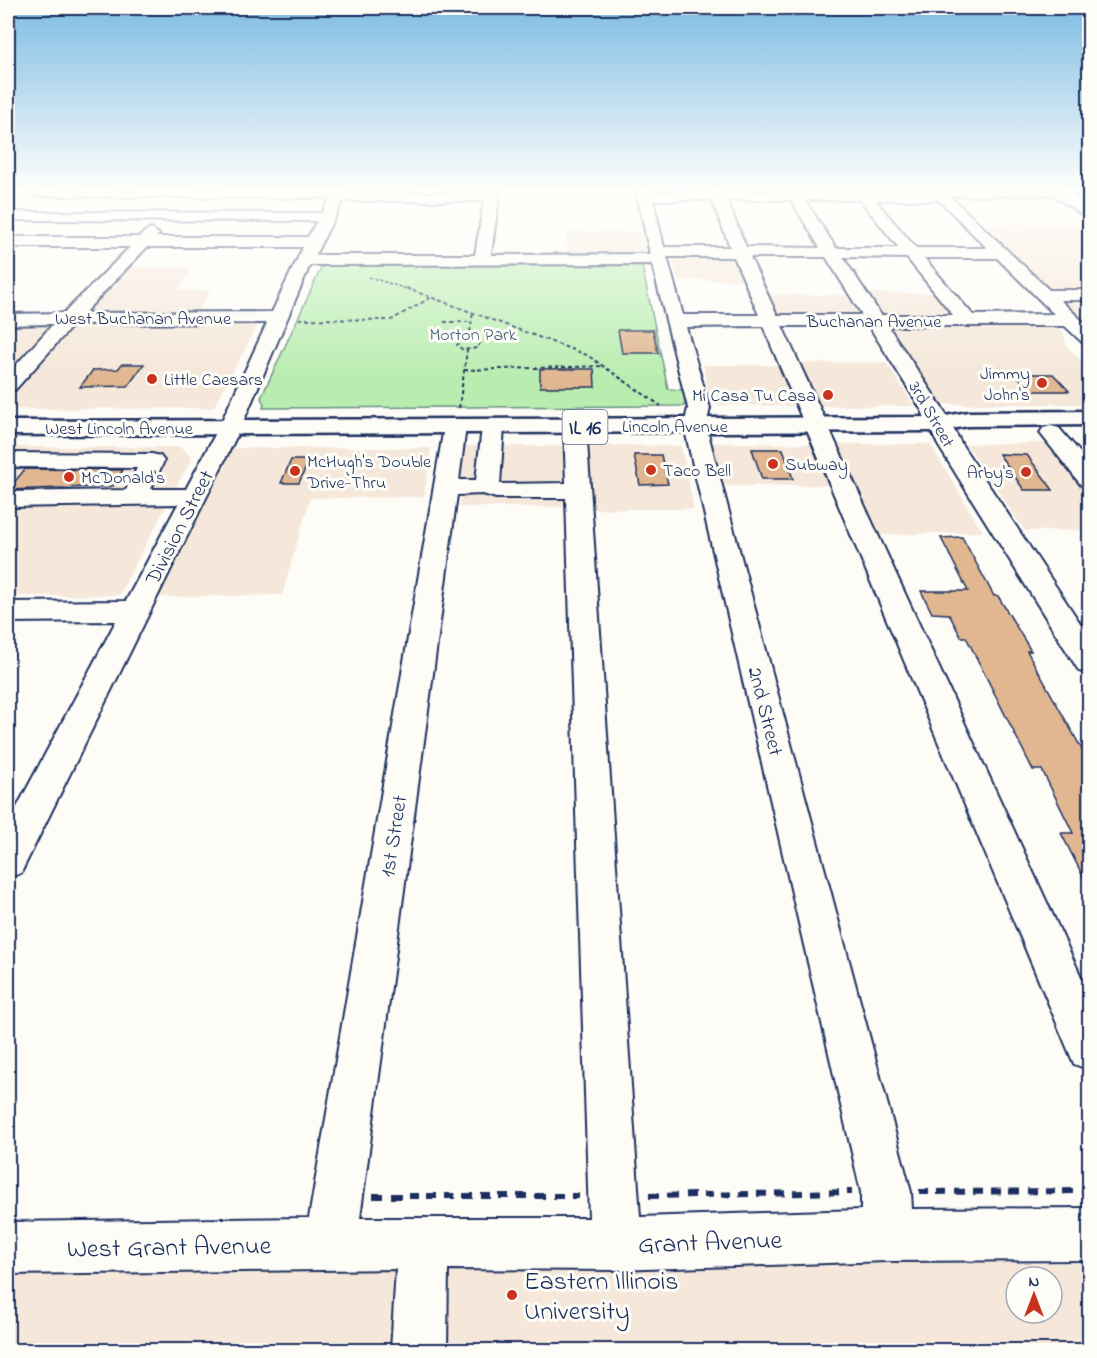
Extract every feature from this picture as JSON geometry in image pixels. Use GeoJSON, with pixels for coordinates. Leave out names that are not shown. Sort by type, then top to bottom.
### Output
{"type":"FeatureCollection","features":[{"type":"Feature","properties":{"kind":"main road","name":"Lincoln Avenue"},"geometry":{"type":"LineString","coordinates":[[230,427],[457,417],[493,426],[575,436],[695,426],[940,424],[968,419],[1089,418]]}},
{"type":"Feature","properties":{"kind":"main road","name":"Lincoln Avenue"},"geometry":{"type":"LineString","coordinates":[[940,424],[978,433],[1089,432]]}},
{"type":"Feature","properties":{"kind":"main road","name":"West Lincoln Avenue"},"geometry":{"type":"LineString","coordinates":[[8,428],[230,427]]}},
{"type":"Feature","properties":{"kind":"street"},"geometry":{"type":"LineString","coordinates":[[8,386],[68,319],[134,252]]}},
{"type":"Feature","properties":{"kind":"street","name":"Division Street"},"geometry":{"type":"LineString","coordinates":[[8,861],[287,318],[308,252]]}},
{"type":"Feature","properties":{"kind":"street"},"geometry":{"type":"LineString","coordinates":[[482,260],[483,252]]}},
{"type":"Feature","properties":{"kind":"street","name":"2nd Street"},"geometry":{"type":"LineString","coordinates":[[657,252],[699,408],[695,426],[886,1214]]}},
{"type":"Feature","properties":{"kind":"street"},"geometry":{"type":"LineString","coordinates":[[304,260],[482,260],[732,252]]}},
{"type":"Feature","properties":{"kind":"street"},"geometry":{"type":"LineString","coordinates":[[740,252],[1089,1048]]}},
{"type":"Feature","properties":{"kind":"street"},"geometry":{"type":"LineString","coordinates":[[774,252],[1001,253],[1089,339]]}},
{"type":"Feature","properties":{"kind":"street","name":"3rd Street"},"geometry":{"type":"LineString","coordinates":[[832,253],[940,424],[950,445],[1089,663]]}},
{"type":"Feature","properties":{"kind":"street"},"geometry":{"type":"LineString","coordinates":[[910,253],[968,321]]}},
{"type":"Feature","properties":{"kind":"street"},"geometry":{"type":"LineString","coordinates":[[1045,295],[1089,295]]}},
{"type":"Feature","properties":{"kind":"street","name":"West Buchanan Avenue"},"geometry":{"type":"LineString","coordinates":[[8,319],[287,318]]}},
{"type":"Feature","properties":{"kind":"street","name":"Buchanan Avenue"},"geometry":{"type":"LineString","coordinates":[[677,321],[1071,320]]}},
{"type":"Feature","properties":{"kind":"street","name":"1st Street"},"geometry":{"type":"LineString","coordinates":[[330,1245],[457,417]]}},
{"type":"Feature","properties":{"kind":"street"},"geometry":{"type":"LineString","coordinates":[[487,487],[493,426]]}},
{"type":"Feature","properties":{"kind":"street"},"geometry":{"type":"LineString","coordinates":[[120,460],[139,428]]}},
{"type":"Feature","properties":{"kind":"street"},"geometry":{"type":"LineString","coordinates":[[1051,433],[1089,480]]}},
{"type":"Feature","properties":{"kind":"street"},"geometry":{"type":"LineString","coordinates":[[575,436],[572,490],[615,1220]]}},
{"type":"Feature","properties":{"kind":"street"},"geometry":{"type":"LineString","coordinates":[[8,460],[147,460],[153,463],[136,496]]}},
{"type":"Feature","properties":{"kind":"street"},"geometry":{"type":"LineString","coordinates":[[8,465],[66,460]]}},
{"type":"Feature","properties":{"kind":"street"},"geometry":{"type":"LineString","coordinates":[[446,488],[572,490]]}},
{"type":"Feature","properties":{"kind":"street"},"geometry":{"type":"LineString","coordinates":[[8,495],[85,495],[103,499]]}},
{"type":"Feature","properties":{"kind":"street"},"geometry":{"type":"LineString","coordinates":[[8,500],[195,496]]}},
{"type":"Feature","properties":{"kind":"street"},"geometry":{"type":"LineString","coordinates":[[8,612],[136,611]]}},
{"type":"Feature","properties":{"kind":"street","name":"Grant Avenue"},"geometry":{"type":"LineString","coordinates":[[330,1245],[423,1243],[615,1220],[886,1214],[1089,1234]]}},
{"type":"Feature","properties":{"kind":"street"},"geometry":{"type":"LineString","coordinates":[[419,1350],[423,1243]]}},
{"type":"Feature","properties":{"kind":"street","name":"West Grant Avenue"},"geometry":{"type":"LineString","coordinates":[[8,1248],[330,1245]]}},
{"type":"Feature","properties":{"kind":"path"},"geometry":{"type":"LineString","coordinates":[[366,277],[392,283],[569,348],[604,366],[661,406]]}},
{"type":"Feature","properties":{"kind":"path"},"geometry":{"type":"LineString","coordinates":[[287,318],[390,320],[432,297]]}},
{"type":"Feature","properties":{"kind":"path"},"geometry":{"type":"LineString","coordinates":[[469,339],[473,312]]}},
{"type":"Feature","properties":{"kind":"path"},"geometry":{"type":"LineString","coordinates":[[444,322],[472,322]]}},
{"type":"Feature","properties":{"kind":"path"},"geometry":{"type":"LineString","coordinates":[[469,339],[476,340],[480,345],[467,350],[457,345],[459,342],[469,339]]}},
{"type":"Feature","properties":{"kind":"path"},"geometry":{"type":"LineString","coordinates":[[457,417],[467,350]]}},
{"type":"Feature","properties":{"kind":"path"},"geometry":{"type":"LineString","coordinates":[[464,370],[604,366]]}},
{"type":"Feature","properties":{"kind":"path"},"geometry":{"type":"LineString","coordinates":[[339,1196],[615,1220],[886,1214],[1089,1191]]}},
{"type":"Feature","properties":{"kind":"shaded area"},"geometry":{"type":"Polygon","coordinates":[[[647,252],[647,255],[567,254],[647,252]]]}},
{"type":"Feature","properties":{"kind":"shaded area"},"geometry":{"type":"Polygon","coordinates":[[[1011,252],[1089,252],[1089,289],[1047,288],[1011,252]]]}},
{"type":"Feature","properties":{"kind":"shaded area"},"geometry":{"type":"Polygon","coordinates":[[[677,255],[740,255],[751,280],[679,280],[671,258],[677,255]]]}},
{"type":"Feature","properties":{"kind":"shaded area"},"geometry":{"type":"Polygon","coordinates":[[[124,267],[192,268],[178,290],[211,291],[196,314],[82,314],[124,267]]]}},
{"type":"Feature","properties":{"kind":"shaded area"},"geometry":{"type":"Polygon","coordinates":[[[867,293],[940,293],[958,316],[881,315],[867,293]]]}},
{"type":"Feature","properties":{"kind":"shaded area"},"geometry":{"type":"Polygon","coordinates":[[[765,295],[846,295],[860,316],[774,316],[765,295]]]}},
{"type":"Feature","properties":{"kind":"shaded area"},"geometry":{"type":"Polygon","coordinates":[[[1062,300],[1089,300],[1089,325],[1062,300]]]}},
{"type":"Feature","properties":{"kind":"shaded area"},"geometry":{"type":"Polygon","coordinates":[[[56,321],[22,357],[8,365],[8,322],[56,321]]]}},
{"type":"Feature","properties":{"kind":"shaded area"},"geometry":{"type":"Polygon","coordinates":[[[75,322],[252,323],[257,327],[213,408],[8,409],[8,396],[75,322]]]}},
{"type":"Feature","properties":{"kind":"shaded area"},"geometry":{"type":"Polygon","coordinates":[[[889,325],[1057,325],[1064,333],[1066,345],[1089,369],[1089,404],[942,404],[889,325]]]}},
{"type":"Feature","properties":{"kind":"shaded area"},"geometry":{"type":"Polygon","coordinates":[[[886,362],[914,406],[815,406],[797,363],[886,362]]]}},
{"type":"Feature","properties":{"kind":"shaded area"},"geometry":{"type":"Polygon","coordinates":[[[703,365],[783,365],[800,406],[716,405],[710,399],[703,365]]]}},
{"type":"Feature","properties":{"kind":"shaded area"},"geometry":{"type":"Polygon","coordinates":[[[712,443],[814,444],[833,485],[723,486],[712,443]]]}},
{"type":"Feature","properties":{"kind":"shaded area"},"geometry":{"type":"Polygon","coordinates":[[[1053,443],[1089,488],[1089,530],[1025,531],[966,444],[1053,443]]]}},
{"type":"Feature","properties":{"kind":"shaded area"},"geometry":{"type":"Polygon","coordinates":[[[830,444],[930,444],[983,532],[873,535],[830,444]]]}},
{"type":"Feature","properties":{"kind":"shaded area"},"geometry":{"type":"Polygon","coordinates":[[[584,445],[681,446],[694,509],[589,509],[584,445]]]}},
{"type":"Feature","properties":{"kind":"shaded area"},"geometry":{"type":"Polygon","coordinates":[[[464,446],[565,446],[568,507],[460,507],[464,446]]]}},
{"type":"Feature","properties":{"kind":"shaded area"},"geometry":{"type":"Polygon","coordinates":[[[8,447],[180,447],[192,457],[119,595],[8,596],[8,447]]]}},
{"type":"Feature","properties":{"kind":"shaded area"},"geometry":{"type":"Polygon","coordinates":[[[233,448],[431,448],[424,497],[310,498],[282,595],[159,597],[226,454],[233,448]]]}},
{"type":"Feature","properties":{"kind":"shaded area","name":"Eastern Illinois University"},"geometry":{"type":"Polygon","coordinates":[[[781,1262],[1089,1263],[1089,1350],[8,1350],[8,1269],[781,1262]]]}},
{"type":"Feature","properties":{"kind":"green space","name":"Morton Park"},"geometry":{"type":"Polygon","coordinates":[[[634,262],[642,266],[668,389],[685,390],[687,397],[684,406],[263,408],[261,398],[323,264],[634,262]]]}},
{"type":"Feature","properties":{"kind":"building"},"geometry":{"type":"Polygon","coordinates":[[[618,330],[653,330],[658,353],[622,353],[618,330]]]}},
{"type":"Feature","properties":{"kind":"building"},"geometry":{"type":"Polygon","coordinates":[[[122,364],[144,364],[128,386],[80,387],[93,370],[118,369],[122,364]]]}},
{"type":"Feature","properties":{"kind":"building"},"geometry":{"type":"Polygon","coordinates":[[[540,369],[594,369],[595,387],[540,387],[540,369]]]}},
{"type":"Feature","properties":{"kind":"building","name":"Jimmy John's"},"geometry":{"type":"Polygon","coordinates":[[[1016,374],[1053,374],[1069,391],[1030,391],[1016,374]]]}},
{"type":"Feature","properties":{"kind":"building","name":"Subway"},"geometry":{"type":"Polygon","coordinates":[[[752,449],[783,449],[793,479],[762,479],[752,449]]]}},
{"type":"Feature","properties":{"kind":"building","name":"Arby's"},"geometry":{"type":"Polygon","coordinates":[[[999,454],[1027,455],[1053,490],[1024,490],[999,454]]]}},
{"type":"Feature","properties":{"kind":"building","name":"Taco Bell"},"geometry":{"type":"Polygon","coordinates":[[[634,455],[661,455],[668,484],[640,485],[634,455]]]}},
{"type":"Feature","properties":{"kind":"building","name":"McHugh's Double Drive-Thru"},"geometry":{"type":"Polygon","coordinates":[[[291,460],[309,460],[299,483],[281,483],[291,460]]]}},
{"type":"Feature","properties":{"kind":"building","name":"McDonald's"},"geometry":{"type":"Polygon","coordinates":[[[25,469],[123,470],[113,486],[8,490],[25,469]]]}},
{"type":"Feature","properties":{"kind":"building"},"geometry":{"type":"Polygon","coordinates":[[[962,537],[994,596],[998,596],[1031,651],[1027,651],[1089,762],[1089,888],[1061,833],[1073,833],[1042,770],[1033,770],[966,637],[961,637],[949,614],[932,613],[921,591],[968,591],[941,538],[962,537]]]}},
{"type":"Feature","properties":{"kind":"place","name":"Little Caesars"},"geometry":{"type":"Point","coordinates":[152,379]}},
{"type":"Feature","properties":{"kind":"place","name":"Jimmy John's"},"geometry":{"type":"Point","coordinates":[1042,383]}},
{"type":"Feature","properties":{"kind":"place","name":"Mi Casa Tu Casa"},"geometry":{"type":"Point","coordinates":[828,395]}},
{"type":"Feature","properties":{"kind":"place","name":"Subway"},"geometry":{"type":"Point","coordinates":[773,464]}},
{"type":"Feature","properties":{"kind":"place","name":"Taco Bell"},"geometry":{"type":"Point","coordinates":[651,470]}},
{"type":"Feature","properties":{"kind":"place","name":"McHugh's Double Drive-Thru"},"geometry":{"type":"Point","coordinates":[295,471]}},
{"type":"Feature","properties":{"kind":"place","name":"Arby's"},"geometry":{"type":"Point","coordinates":[1026,472]}},
{"type":"Feature","properties":{"kind":"place","name":"McDonald's"},"geometry":{"type":"Point","coordinates":[69,477]}},
{"type":"Feature","properties":{"kind":"place","name":"Eastern Illinois University"},"geometry":{"type":"Point","coordinates":[512,1295]}}]}
